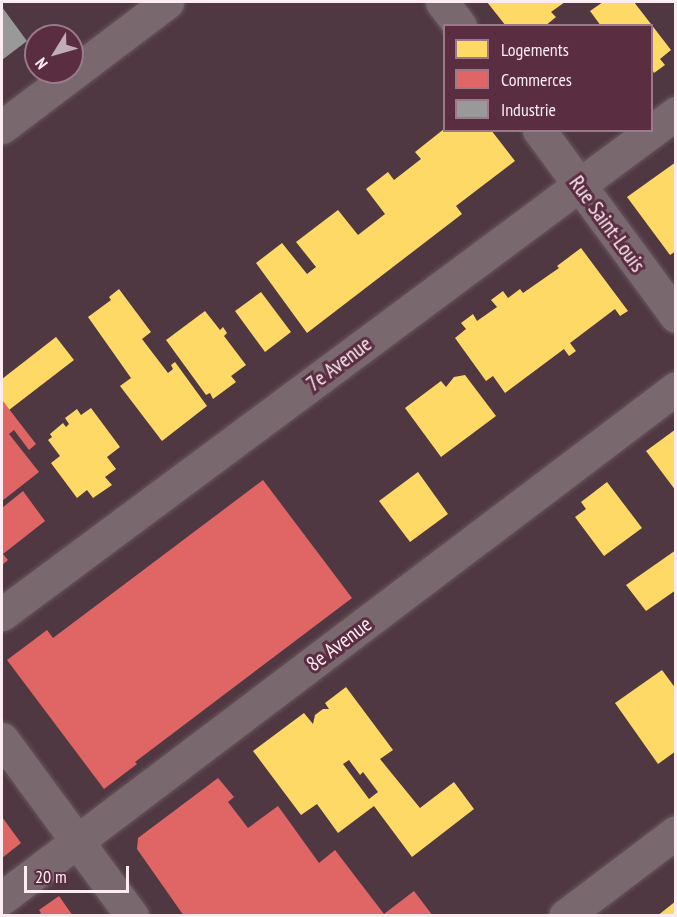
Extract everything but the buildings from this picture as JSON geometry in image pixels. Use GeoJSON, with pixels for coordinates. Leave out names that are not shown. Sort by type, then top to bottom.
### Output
{"type":"FeatureCollection","features":[{"type":"Feature","properties":{"kind":"street"},"geometry":{"type":"LineString","coordinates":[[2,127],[167,2]]}},
{"type":"Feature","properties":{"kind":"street"},"geometry":{"type":"LineString","coordinates":[[442,2],[458,24]]}},
{"type":"Feature","properties":{"kind":"street","name":"7e Avenue"},"geometry":{"type":"LineString","coordinates":[[653,130],[675,113]]}},
{"type":"Feature","properties":{"kind":"street","name":"Rue Saint-Louis"},"geometry":{"type":"LineString","coordinates":[[540,132],[675,316]]}},
{"type":"Feature","properties":{"kind":"street","name":"7e Avenue"},"geometry":{"type":"LineString","coordinates":[[2,614],[650,132]]}},
{"type":"Feature","properties":{"kind":"street","name":"8e Avenue"},"geometry":{"type":"LineString","coordinates":[[2,898],[675,388]]}},
{"type":"Feature","properties":{"kind":"street"},"geometry":{"type":"LineString","coordinates":[[2,739],[132,915]]}},
{"type":"Feature","properties":{"kind":"street"},"geometry":{"type":"LineString","coordinates":[[565,915],[675,832]]}}]}
